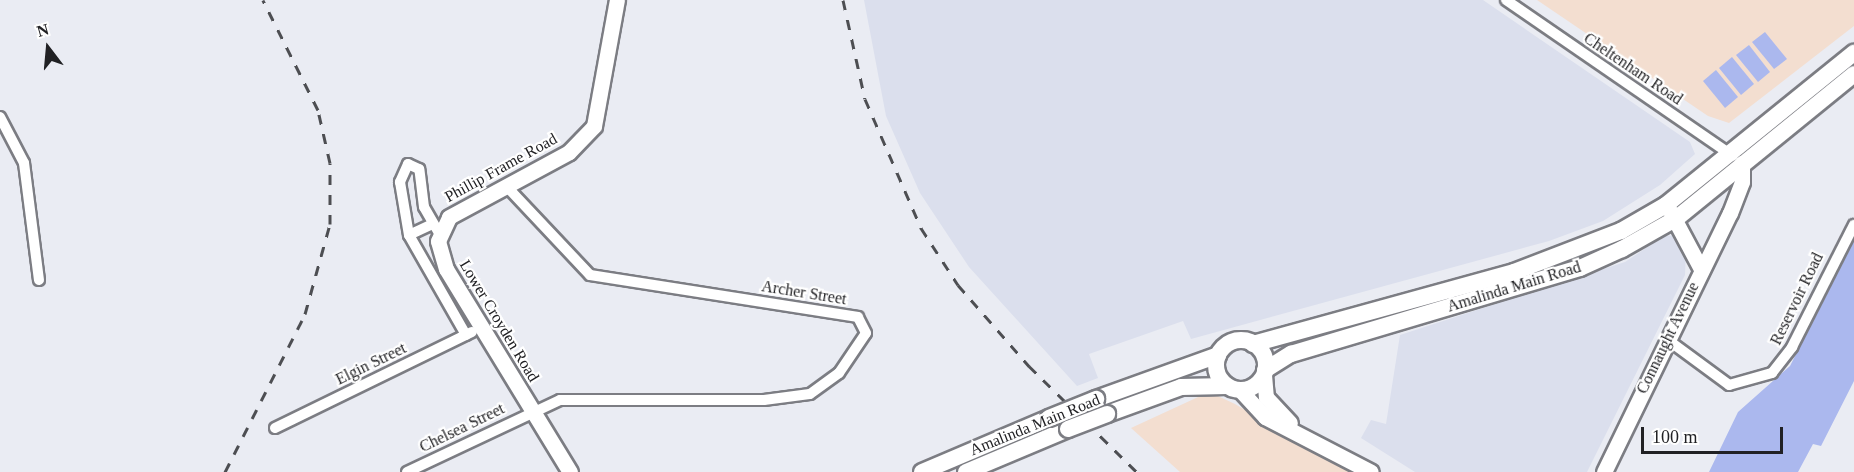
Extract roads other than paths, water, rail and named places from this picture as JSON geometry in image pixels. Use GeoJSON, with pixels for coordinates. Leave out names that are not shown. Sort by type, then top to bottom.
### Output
{"type":"FeatureCollection","features":[{"type":"Feature","properties":{"kind":"main road"},"geometry":{"type":"LineString","coordinates":[[1735,158],[1854,52]]}},
{"type":"Feature","properties":{"kind":"main road"},"geometry":{"type":"LineString","coordinates":[[1735,158],[1854,74]]}},
{"type":"Feature","properties":{"kind":"main road","name":"Amalinda Main Road"},"geometry":{"type":"LineString","coordinates":[[966,472],[1068,429],[1181,387],[1254,386],[1264,372],[1291,354],[1580,268],[1671,212],[1735,158]]}},
{"type":"Feature","properties":{"kind":"main road","name":"Amalinda Main Road"},"geometry":{"type":"LineString","coordinates":[[922,472],[1096,399],[1218,355],[1229,343],[1253,344],[1544,262],[1671,212]]}},
{"type":"Feature","properties":{"kind":"main road"},"geometry":{"type":"LineString","coordinates":[[1253,344],[1263,354],[1264,372]]}},
{"type":"Feature","properties":{"kind":"main road"},"geometry":{"type":"LineString","coordinates":[[1218,355],[1216,369],[1233,388]]}},
{"type":"Feature","properties":{"kind":"street","name":"Phillip Frame Road"},"geometry":{"type":"LineString","coordinates":[[436,229],[449,217],[507,188],[568,152],[594,126],[617,0]]}},
{"type":"Feature","properties":{"kind":"street","name":"Cheltenham Road"},"geometry":{"type":"LineString","coordinates":[[1506,0],[1735,158]]}},
{"type":"Feature","properties":{"kind":"street"},"geometry":{"type":"LineString","coordinates":[[0,117],[24,163],[39,280]]}},
{"type":"Feature","properties":{"kind":"street","name":"Connaught Avenue"},"geometry":{"type":"LineString","coordinates":[[1604,472],[1739,193],[1735,158]]}},
{"type":"Feature","properties":{"kind":"street","name":"Lower Croyden Road"},"geometry":{"type":"LineString","coordinates":[[465,334],[410,235],[400,182],[408,164],[419,169],[421,195],[436,229],[442,260],[480,328],[570,472]]}},
{"type":"Feature","properties":{"kind":"street","name":"Archer Street"},"geometry":{"type":"LineString","coordinates":[[507,188],[590,275],[852,316],[866,327],[859,348],[839,373],[810,394],[764,400],[560,400],[531,411]]}},
{"type":"Feature","properties":{"kind":"street","name":"Connaught Avenue"},"geometry":{"type":"LineString","coordinates":[[1671,212],[1701,269]]}},
{"type":"Feature","properties":{"kind":"street","name":"Reservoir Road"},"geometry":{"type":"LineString","coordinates":[[1668,340],[1725,384],[1741,386],[1766,377],[1782,363],[1854,225]]}},
{"type":"Feature","properties":{"kind":"street"},"geometry":{"type":"LineString","coordinates":[[410,235],[436,229]]}},
{"type":"Feature","properties":{"kind":"street","name":"Elgin Street"},"geometry":{"type":"LineString","coordinates":[[275,428],[480,328]]}},
{"type":"Feature","properties":{"kind":"street"},"geometry":{"type":"LineString","coordinates":[[1264,372],[1266,397],[1302,433]]}},
{"type":"Feature","properties":{"kind":"street"},"geometry":{"type":"LineString","coordinates":[[1233,388],[1256,410],[1371,472]]}},
{"type":"Feature","properties":{"kind":"street","name":"Chelsea Street"},"geometry":{"type":"LineString","coordinates":[[406,472],[531,411]]}},
{"type":"Feature","properties":{"kind":"railway"},"geometry":{"type":"LineString","coordinates":[[225,472],[305,314],[330,224],[330,163],[318,110],[263,0]]}},
{"type":"Feature","properties":{"kind":"railway"},"geometry":{"type":"LineString","coordinates":[[843,0],[865,99],[921,228],[958,285],[1029,366],[1137,472]]}}]}
